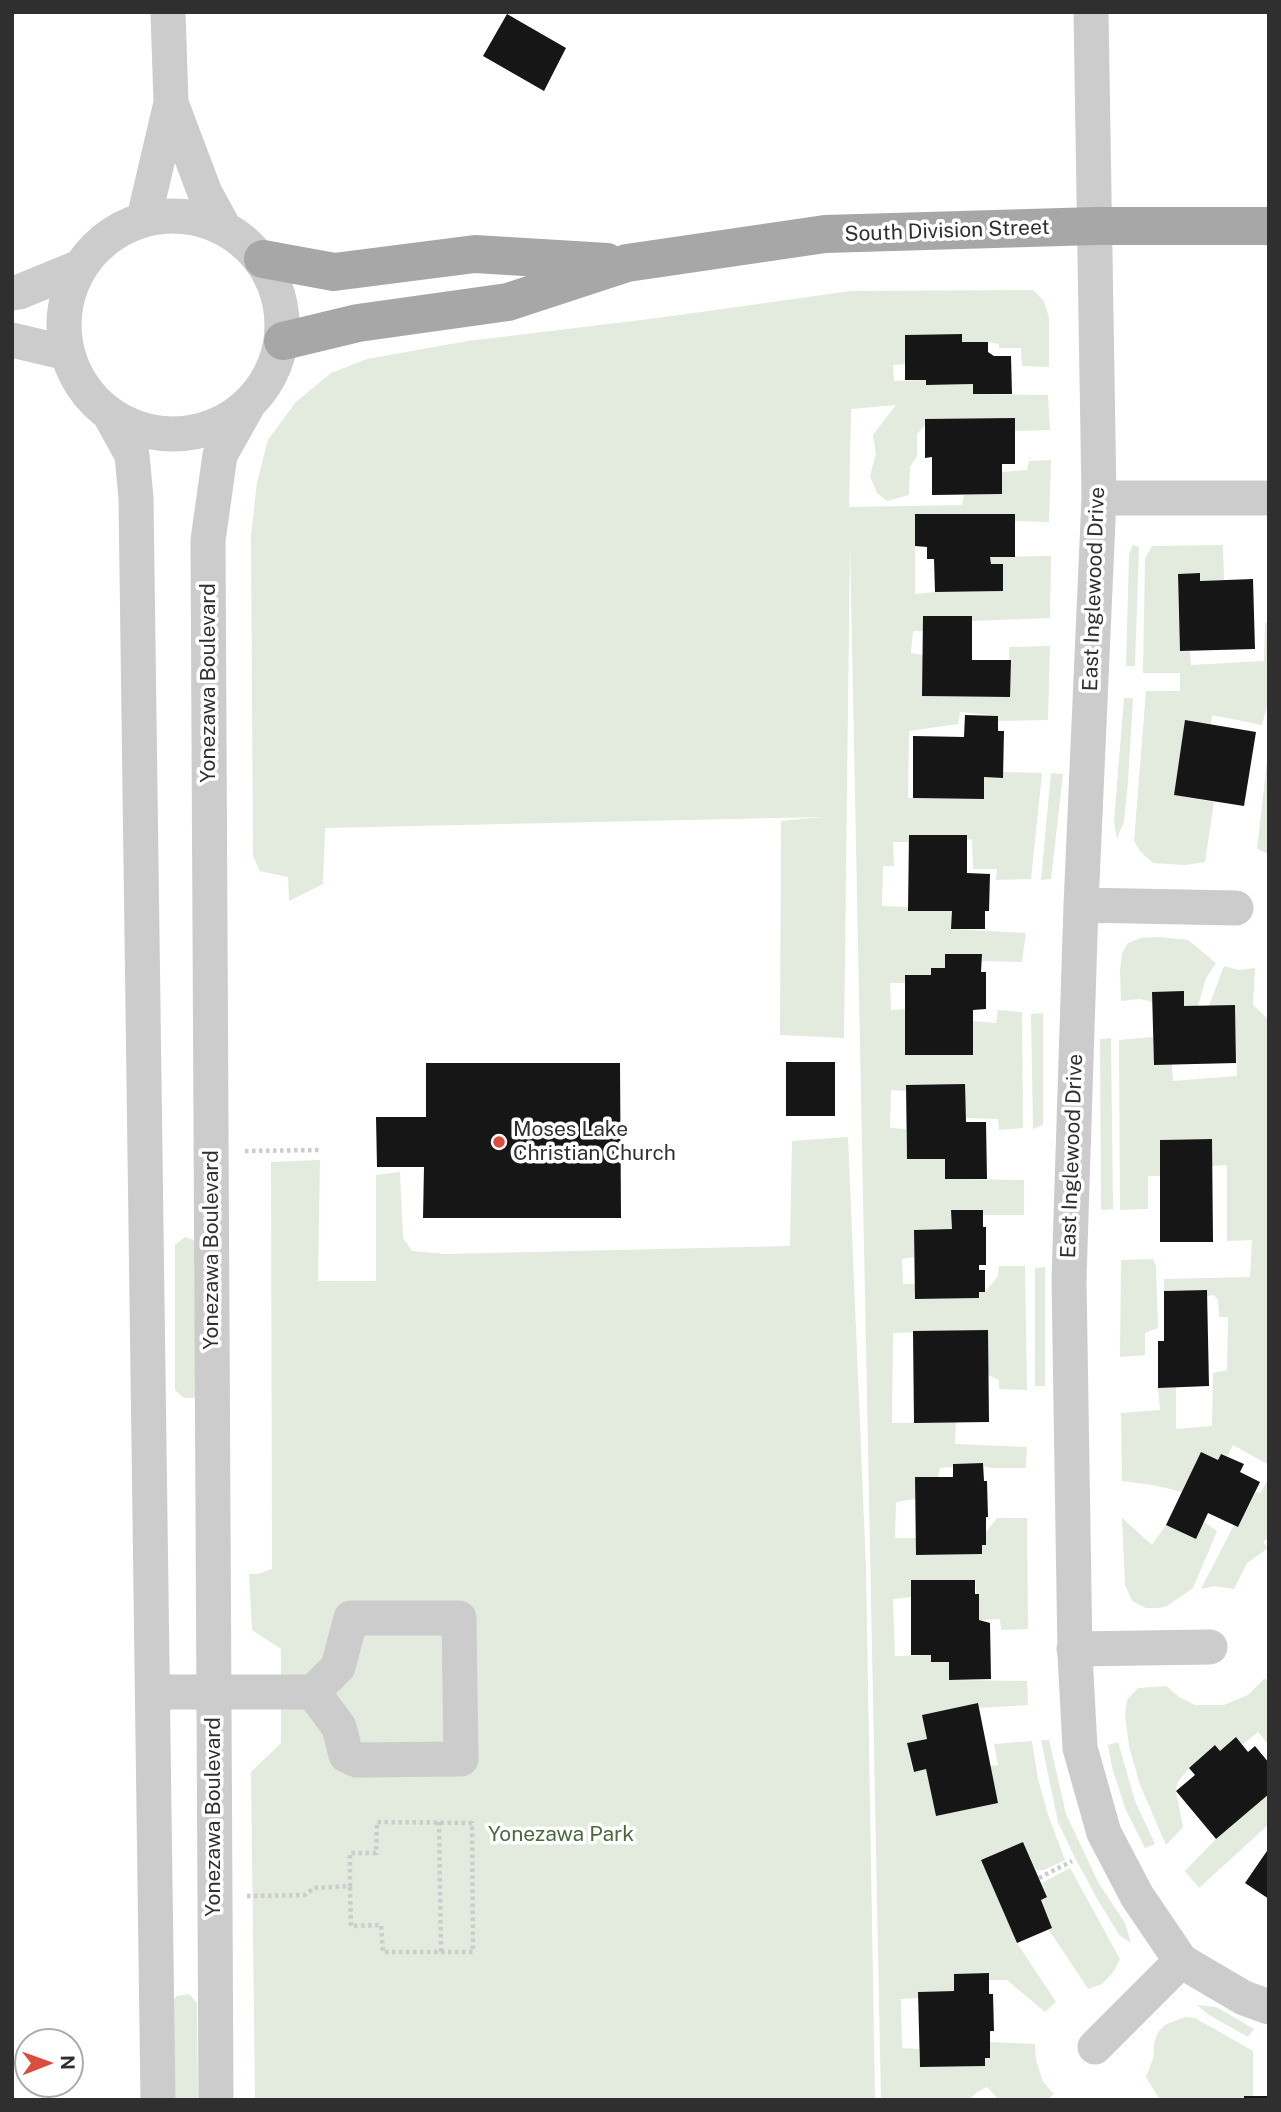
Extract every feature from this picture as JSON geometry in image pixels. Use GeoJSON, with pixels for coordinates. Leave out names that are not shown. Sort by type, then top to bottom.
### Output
{"type":"FeatureCollection","features":[{"type":"Feature","properties":{"kind":"main road","name":"South Division Street"},"geometry":{"type":"LineString","coordinates":[[283,341],[358,323],[508,302],[626,263],[825,234],[1096,226],[1269,226]]}},
{"type":"Feature","properties":{"kind":"main road","name":"South Division Street"},"geometry":{"type":"LineString","coordinates":[[263,259],[334,272],[475,254],[626,263]]}},
{"type":"Feature","properties":{"kind":"street"},"geometry":{"type":"LineString","coordinates":[[144,218],[171,103],[168,12]]}},
{"type":"Feature","properties":{"kind":"street","name":"East Inglewood Drive"},"geometry":{"type":"LineString","coordinates":[[1091,12],[1099,498],[1081,905],[1069,1279],[1074,1649],[1080,1748],[1104,1833],[1133,1889],[1181,1961],[1244,1998],[1269,2007]]}},
{"type":"Feature","properties":{"kind":"street"},"geometry":{"type":"LineString","coordinates":[[171,103],[205,193],[223,226]]}},
{"type":"Feature","properties":{"kind":"street"},"geometry":{"type":"LineString","coordinates":[[12,293],[75,269],[109,235],[144,218],[182,215],[223,226],[263,259],[284,319],[283,341],[271,377],[247,407],[215,428],[177,435],[145,431],[110,415]]}},
{"type":"Feature","properties":{"kind":"street"},"geometry":{"type":"LineString","coordinates":[[75,269],[64,315],[67,353],[83,388],[110,415],[132,454],[136,498],[158,2100]]}},
{"type":"Feature","properties":{"kind":"street"},"geometry":{"type":"LineString","coordinates":[[12,340],[67,353]]}},
{"type":"Feature","properties":{"kind":"street","name":"Yonezawa Boulevard"},"geometry":{"type":"LineString","coordinates":[[216,2100],[208,540],[220,455],[247,407]]}},
{"type":"Feature","properties":{"kind":"street"},"geometry":{"type":"LineString","coordinates":[[1099,498],[1269,498]]}},
{"type":"Feature","properties":{"kind":"street"},"geometry":{"type":"LineString","coordinates":[[1081,905],[1236,908]]}},
{"type":"Feature","properties":{"kind":"street"},"geometry":{"type":"LineString","coordinates":[[153,1692],[313,1692],[338,1667],[351,1618],[459,1618],[461,1759],[357,1760],[346,1755],[339,1727],[313,1692]]}},
{"type":"Feature","properties":{"kind":"street"},"geometry":{"type":"LineString","coordinates":[[1074,1649],[1210,1647]]}},
{"type":"Feature","properties":{"kind":"street"},"geometry":{"type":"LineString","coordinates":[[1096,2047],[1181,1961]]}},
{"type":"Feature","properties":{"kind":"path"},"geometry":{"type":"LineString","coordinates":[[244,1151],[320,1150]]}},
{"type":"Feature","properties":{"kind":"path"},"geometry":{"type":"LineString","coordinates":[[377,1822],[472,1822],[473,1952],[383,1952],[382,1925],[351,1926],[350,1886],[351,1853],[376,1853],[377,1822]]}},
{"type":"Feature","properties":{"kind":"path"},"geometry":{"type":"LineString","coordinates":[[439,1822],[441,1952]]}},
{"type":"Feature","properties":{"kind":"path"},"geometry":{"type":"LineString","coordinates":[[1039,1878],[1072,1861]]}},
{"type":"Feature","properties":{"kind":"path"},"geometry":{"type":"LineString","coordinates":[[246,1896],[305,1895],[314,1888],[350,1886]]}},
{"type":"Feature","properties":{"kind":"green space"},"geometry":{"type":"Polygon","coordinates":[[[1033,290],[1044,301],[1049,318],[1049,367],[1022,366],[1021,348],[999,348],[999,344],[988,342],[962,342],[961,334],[905,335],[905,364],[893,365],[894,381],[926,380],[927,385],[973,384],[973,394],[1048,395],[1050,430],[1015,431],[1015,419],[925,425],[917,434],[917,456],[910,467],[909,495],[887,501],[877,493],[870,476],[876,454],[873,435],[896,405],[851,409],[849,507],[962,505],[964,495],[1001,494],[1002,472],[1027,470],[1029,461],[1051,460],[1049,522],[1014,521],[1014,514],[915,514],[915,594],[1003,591],[1003,564],[991,564],[990,557],[1051,556],[1050,618],[972,621],[972,616],[923,617],[923,631],[913,631],[911,653],[923,655],[923,696],[1010,697],[1009,647],[1050,646],[1048,720],[998,721],[998,716],[960,712],[958,724],[909,731],[908,798],[984,799],[984,777],[1002,778],[1003,772],[1042,773],[1031,879],[996,880],[997,869],[973,869],[972,840],[967,839],[967,835],[909,835],[909,842],[893,842],[894,866],[883,866],[882,906],[908,907],[909,911],[952,911],[952,929],[1026,933],[1022,962],[982,961],[982,955],[945,955],[945,968],[932,968],[931,975],[905,983],[890,983],[891,1010],[905,1009],[905,1055],[972,1055],[973,1021],[996,1023],[998,1010],[1022,1012],[1023,1128],[999,1130],[998,1119],[965,1118],[965,1084],[906,1091],[891,1090],[890,1128],[906,1129],[907,1159],[945,1159],[946,1179],[1024,1180],[1024,1215],[983,1215],[982,1210],[952,1210],[952,1229],[914,1230],[914,1257],[902,1259],[903,1284],[915,1284],[915,1299],[979,1298],[979,1292],[985,1292],[998,1276],[999,1266],[1025,1266],[1027,1390],[999,1389],[999,1380],[988,1375],[987,1330],[893,1333],[892,1423],[956,1422],[955,1444],[1027,1447],[1026,1468],[991,1468],[983,1466],[983,1463],[953,1464],[953,1467],[940,1468],[938,1477],[915,1477],[915,1499],[896,1502],[895,1538],[916,1538],[917,1555],[982,1554],[982,1545],[986,1544],[986,1532],[997,1518],[1027,1518],[1028,1629],[1001,1630],[1000,1619],[979,1620],[975,1580],[911,1580],[911,1597],[893,1599],[895,1656],[931,1655],[931,1662],[949,1662],[949,1680],[1027,1681],[1028,1705],[979,1708],[977,1704],[922,1715],[927,1739],[907,1743],[913,1772],[926,1769],[936,1816],[997,1803],[990,1766],[998,1765],[994,1744],[1032,1741],[1038,1779],[1065,1860],[1044,1870],[1036,1870],[1023,1842],[981,1860],[1017,1943],[1056,2002],[1045,2012],[1007,1980],[989,1980],[954,1991],[919,1992],[919,1998],[901,1999],[902,2048],[919,2049],[920,2067],[985,2066],[985,2058],[990,2058],[990,2042],[1035,2044],[1036,2060],[1043,2082],[1054,2094],[1047,2100],[999,2100],[987,2087],[969,2100],[881,2100],[850,543],[844,1038],[780,1035],[781,821],[822,817],[325,828],[323,884],[289,901],[288,877],[260,871],[253,856],[251,535],[257,482],[268,440],[296,402],[331,373],[367,359],[468,341],[851,291],[1033,290]]]}},
{"type":"Feature","properties":{"kind":"green space"},"geometry":{"type":"Polygon","coordinates":[[[1133,545],[1139,547],[1135,666],[1126,666],[1129,554],[1133,545]]]}},
{"type":"Feature","properties":{"kind":"green space"},"geometry":{"type":"Polygon","coordinates":[[[1223,545],[1224,580],[1200,581],[1200,573],[1178,574],[1180,651],[1190,651],[1191,665],[1264,661],[1265,623],[1269,623],[1269,699],[1262,725],[1212,715],[1211,724],[1185,721],[1174,795],[1214,802],[1205,862],[1185,865],[1153,863],[1134,841],[1146,691],[1180,691],[1180,673],[1143,673],[1145,558],[1152,546],[1223,545]]]}},
{"type":"Feature","properties":{"kind":"green space"},"geometry":{"type":"Polygon","coordinates":[[[1124,698],[1133,698],[1124,821],[1117,839],[1114,822],[1124,698]]]}},
{"type":"Feature","properties":{"kind":"green space"},"geometry":{"type":"Polygon","coordinates":[[[1269,744],[1269,854],[1257,849],[1269,744]]]}},
{"type":"Feature","properties":{"kind":"green space"},"geometry":{"type":"Polygon","coordinates":[[[1051,773],[1063,774],[1051,879],[1041,880],[1051,773]]]}},
{"type":"Feature","properties":{"kind":"green space"},"geometry":{"type":"Polygon","coordinates":[[[1141,938],[1188,940],[1216,963],[1206,978],[1198,1006],[1184,1006],[1184,992],[1152,992],[1152,1002],[1140,999],[1121,1001],[1122,953],[1128,943],[1141,938]]]}},
{"type":"Feature","properties":{"kind":"green space"},"geometry":{"type":"Polygon","coordinates":[[[1224,966],[1238,970],[1255,968],[1253,1005],[1269,1020],[1269,1465],[1233,1445],[1227,1456],[1221,1454],[1218,1460],[1201,1453],[1182,1492],[1122,1481],[1121,1413],[1160,1410],[1158,1388],[1176,1387],[1176,1429],[1212,1426],[1213,1373],[1227,1370],[1228,1317],[1219,1317],[1218,1300],[1214,1295],[1207,1296],[1207,1290],[1164,1291],[1164,1279],[1250,1277],[1252,1240],[1227,1241],[1227,1165],[1212,1166],[1212,1139],[1160,1140],[1160,1176],[1148,1176],[1148,1209],[1120,1210],[1119,1040],[1153,1037],[1154,1065],[1172,1064],[1173,1081],[1237,1076],[1235,1005],[1209,1006],[1224,966]]]}},
{"type":"Feature","properties":{"kind":"green space"},"geometry":{"type":"Polygon","coordinates":[[[1043,1013],[1043,1125],[1033,1129],[1031,1014],[1043,1013]]]}},
{"type":"Feature","properties":{"kind":"green space"},"geometry":{"type":"Polygon","coordinates":[[[1111,1038],[1113,1209],[1101,1210],[1100,1039],[1111,1038]]]}},
{"type":"Feature","properties":{"kind":"green space","name":"Yonezawa Park"},"geometry":{"type":"Polygon","coordinates":[[[848,1137],[866,1569],[875,2100],[255,2100],[251,1772],[281,1743],[281,1649],[252,1630],[249,1574],[272,1569],[271,1162],[320,1160],[318,1281],[376,1281],[376,1175],[400,1172],[403,1238],[412,1251],[445,1254],[790,1246],[792,1141],[848,1137]]]}},
{"type":"Feature","properties":{"kind":"green space"},"geometry":{"type":"Polygon","coordinates":[[[185,1237],[193,1240],[199,1247],[202,1391],[194,1398],[184,1398],[175,1390],[175,1245],[185,1237]]]}},
{"type":"Feature","properties":{"kind":"green space"},"geometry":{"type":"Polygon","coordinates":[[[1153,1259],[1156,1266],[1158,1328],[1145,1333],[1145,1355],[1120,1357],[1121,1260],[1153,1259]]]}},
{"type":"Feature","properties":{"kind":"green space"},"geometry":{"type":"Polygon","coordinates":[[[1045,1267],[1045,1386],[1035,1386],[1035,1268],[1045,1267]]]}},
{"type":"Feature","properties":{"kind":"green space"},"geometry":{"type":"Polygon","coordinates":[[[1269,1478],[1269,1537],[1263,1542],[1268,1548],[1247,1563],[1234,1589],[1214,1586],[1201,1589],[1234,1525],[1238,1527],[1256,1492],[1260,1493],[1269,1478]]]}},
{"type":"Feature","properties":{"kind":"green space"},"geometry":{"type":"Polygon","coordinates":[[[1122,1518],[1152,1545],[1166,1525],[1196,1539],[1204,1522],[1217,1531],[1193,1588],[1167,1606],[1159,1608],[1146,1608],[1132,1601],[1125,1585],[1122,1518]]]}},
{"type":"Feature","properties":{"kind":"green space"},"geometry":{"type":"Polygon","coordinates":[[[1264,1679],[1269,1680],[1269,1745],[1258,1732],[1242,1745],[1236,1737],[1220,1751],[1215,1745],[1189,1768],[1177,1783],[1176,1791],[1183,1827],[1166,1845],[1140,1785],[1129,1746],[1125,1715],[1127,1700],[1138,1688],[1166,1686],[1195,1705],[1224,1705],[1248,1695],[1264,1679]]]}},
{"type":"Feature","properties":{"kind":"green space"},"geometry":{"type":"Polygon","coordinates":[[[1041,1740],[1049,1740],[1066,1814],[1098,1882],[1125,1923],[1131,1943],[1120,1936],[1099,1902],[1058,1822],[1041,1740]]]}},
{"type":"Feature","properties":{"kind":"green space"},"geometry":{"type":"Polygon","coordinates":[[[1118,1742],[1135,1801],[1155,1844],[1145,1848],[1125,1808],[1112,1767],[1108,1745],[1118,1742]]]}},
{"type":"Feature","properties":{"kind":"green space"},"geometry":{"type":"Polygon","coordinates":[[[1269,1794],[1269,1824],[1199,1888],[1185,1871],[1216,1839],[1269,1794]]]}},
{"type":"Feature","properties":{"kind":"green space"},"geometry":{"type":"Polygon","coordinates":[[[1070,1868],[1120,1959],[1114,1971],[1102,1984],[1088,1989],[1049,1930],[1052,1928],[1041,1900],[1047,1896],[1042,1883],[1070,1868]]]}},
{"type":"Feature","properties":{"kind":"green space"},"geometry":{"type":"Polygon","coordinates":[[[189,1994],[197,2003],[198,2100],[172,2100],[171,2002],[177,1996],[189,1994]]]}},
{"type":"Feature","properties":{"kind":"green space"},"geometry":{"type":"Polygon","coordinates":[[[1197,2005],[1216,2007],[1254,2029],[1248,2037],[1197,2005]]]}},
{"type":"Feature","properties":{"kind":"green space"},"geometry":{"type":"Polygon","coordinates":[[[1185,2017],[1195,2018],[1253,2051],[1253,2096],[1245,2096],[1244,2100],[1160,2100],[1146,2077],[1154,2056],[1154,2043],[1158,2032],[1165,2025],[1185,2017]]]}},
{"type":"Feature","properties":{"kind":"building"},"geometry":{"type":"Polygon","coordinates":[[[507,14],[566,48],[544,91],[483,56],[507,14]]]}},
{"type":"Feature","properties":{"kind":"building"},"geometry":{"type":"Polygon","coordinates":[[[962,334],[962,342],[988,342],[988,352],[994,356],[1011,356],[1012,394],[973,394],[973,384],[926,385],[926,380],[905,380],[905,335],[962,334]]]}},
{"type":"Feature","properties":{"kind":"building"},"geometry":{"type":"Polygon","coordinates":[[[1015,418],[1015,464],[1002,464],[1002,494],[932,495],[932,457],[925,458],[925,419],[1015,418]]]}},
{"type":"Feature","properties":{"kind":"building"},"geometry":{"type":"Polygon","coordinates":[[[915,514],[1015,514],[1015,557],[990,557],[991,564],[1003,564],[1003,591],[935,592],[934,559],[927,559],[927,547],[915,546],[915,514]]]}},
{"type":"Feature","properties":{"kind":"building"},"geometry":{"type":"Polygon","coordinates":[[[1200,573],[1200,581],[1253,579],[1255,649],[1180,651],[1178,574],[1200,573]]]}},
{"type":"Feature","properties":{"kind":"building"},"geometry":{"type":"Polygon","coordinates":[[[923,616],[972,616],[972,660],[1011,660],[1010,697],[922,696],[923,616]]]}},
{"type":"Feature","properties":{"kind":"building"},"geometry":{"type":"Polygon","coordinates":[[[965,715],[998,716],[998,731],[1004,731],[1003,778],[984,777],[984,799],[913,798],[913,736],[964,737],[965,715]]]}},
{"type":"Feature","properties":{"kind":"building"},"geometry":{"type":"Polygon","coordinates":[[[1185,720],[1256,732],[1244,806],[1174,795],[1185,720]]]}},
{"type":"Feature","properties":{"kind":"building"},"geometry":{"type":"Polygon","coordinates":[[[909,835],[967,835],[967,873],[990,874],[989,911],[985,911],[985,929],[951,929],[952,911],[908,911],[909,835]]]}},
{"type":"Feature","properties":{"kind":"building"},"geometry":{"type":"Polygon","coordinates":[[[945,954],[982,954],[981,972],[986,972],[986,1009],[973,1010],[973,1055],[905,1055],[905,975],[931,975],[931,968],[945,968],[945,954]]]}},
{"type":"Feature","properties":{"kind":"building"},"geometry":{"type":"Polygon","coordinates":[[[1184,991],[1184,1006],[1235,1005],[1236,1063],[1154,1065],[1152,992],[1184,991]]]}},
{"type":"Feature","properties":{"kind":"building"},"geometry":{"type":"Polygon","coordinates":[[[786,1062],[835,1062],[835,1116],[786,1116],[786,1062]]]}},
{"type":"Feature","properties":{"kind":"building","name":"Moses Lake Christian Church"},"geometry":{"type":"Polygon","coordinates":[[[426,1063],[620,1063],[621,1218],[423,1218],[424,1167],[377,1167],[376,1117],[426,1117],[426,1063]]]}},
{"type":"Feature","properties":{"kind":"building"},"geometry":{"type":"Polygon","coordinates":[[[965,1084],[966,1122],[986,1122],[987,1179],[945,1179],[945,1159],[907,1159],[906,1085],[965,1084]]]}},
{"type":"Feature","properties":{"kind":"building"},"geometry":{"type":"Polygon","coordinates":[[[1212,1139],[1213,1242],[1160,1242],[1160,1140],[1212,1139]]]}},
{"type":"Feature","properties":{"kind":"building"},"geometry":{"type":"Polygon","coordinates":[[[951,1210],[983,1210],[986,1265],[979,1265],[979,1270],[985,1270],[985,1292],[979,1292],[979,1298],[915,1299],[914,1230],[952,1229],[951,1210]]]}},
{"type":"Feature","properties":{"kind":"building"},"geometry":{"type":"Polygon","coordinates":[[[1207,1290],[1209,1386],[1158,1388],[1158,1341],[1164,1341],[1164,1291],[1207,1290]]]}},
{"type":"Feature","properties":{"kind":"building"},"geometry":{"type":"Polygon","coordinates":[[[988,1330],[989,1422],[914,1423],[913,1331],[988,1330]]]}},
{"type":"Feature","properties":{"kind":"building"},"geometry":{"type":"Polygon","coordinates":[[[1201,1452],[1218,1460],[1221,1454],[1244,1464],[1240,1472],[1260,1482],[1238,1527],[1208,1513],[1196,1539],[1166,1525],[1201,1452]]]}},
{"type":"Feature","properties":{"kind":"building"},"geometry":{"type":"Polygon","coordinates":[[[983,1463],[984,1481],[987,1481],[988,1517],[986,1545],[982,1545],[982,1554],[916,1555],[915,1477],[953,1477],[953,1464],[983,1463]]]}},
{"type":"Feature","properties":{"kind":"building"},"geometry":{"type":"Polygon","coordinates":[[[911,1580],[975,1580],[975,1594],[979,1594],[979,1620],[990,1623],[991,1679],[949,1680],[949,1662],[931,1662],[931,1655],[911,1655],[911,1580]]]}},
{"type":"Feature","properties":{"kind":"building"},"geometry":{"type":"Polygon","coordinates":[[[978,1703],[998,1803],[936,1816],[926,1769],[914,1772],[907,1743],[927,1739],[922,1715],[978,1703]]]}},
{"type":"Feature","properties":{"kind":"building"},"geometry":{"type":"Polygon","coordinates":[[[1236,1737],[1248,1752],[1255,1746],[1269,1763],[1269,1794],[1216,1839],[1176,1791],[1195,1775],[1189,1768],[1215,1745],[1220,1751],[1236,1737]]]}},
{"type":"Feature","properties":{"kind":"building"},"geometry":{"type":"Polygon","coordinates":[[[1023,1842],[1047,1897],[1041,1900],[1052,1928],[1017,1943],[981,1860],[1023,1842]]]}},
{"type":"Feature","properties":{"kind":"building"},"geometry":{"type":"Polygon","coordinates":[[[1269,1848],[1269,1899],[1245,1883],[1269,1848]]]}},
{"type":"Feature","properties":{"kind":"building"},"geometry":{"type":"Polygon","coordinates":[[[989,1973],[989,1994],[993,1994],[994,2031],[990,2031],[990,2058],[985,2058],[985,2066],[920,2067],[918,1992],[954,1991],[954,1974],[989,1973]]]}},
{"type":"Feature","properties":{"kind":"building"},"geometry":{"type":"Polygon","coordinates":[[[1244,2096],[1269,2096],[1269,2100],[1244,2100],[1244,2096]]]}},
{"type":"Feature","properties":{"kind":"place","name":"Moses Lake Christian Church"},"geometry":{"type":"Point","coordinates":[499,1142]}}]}
